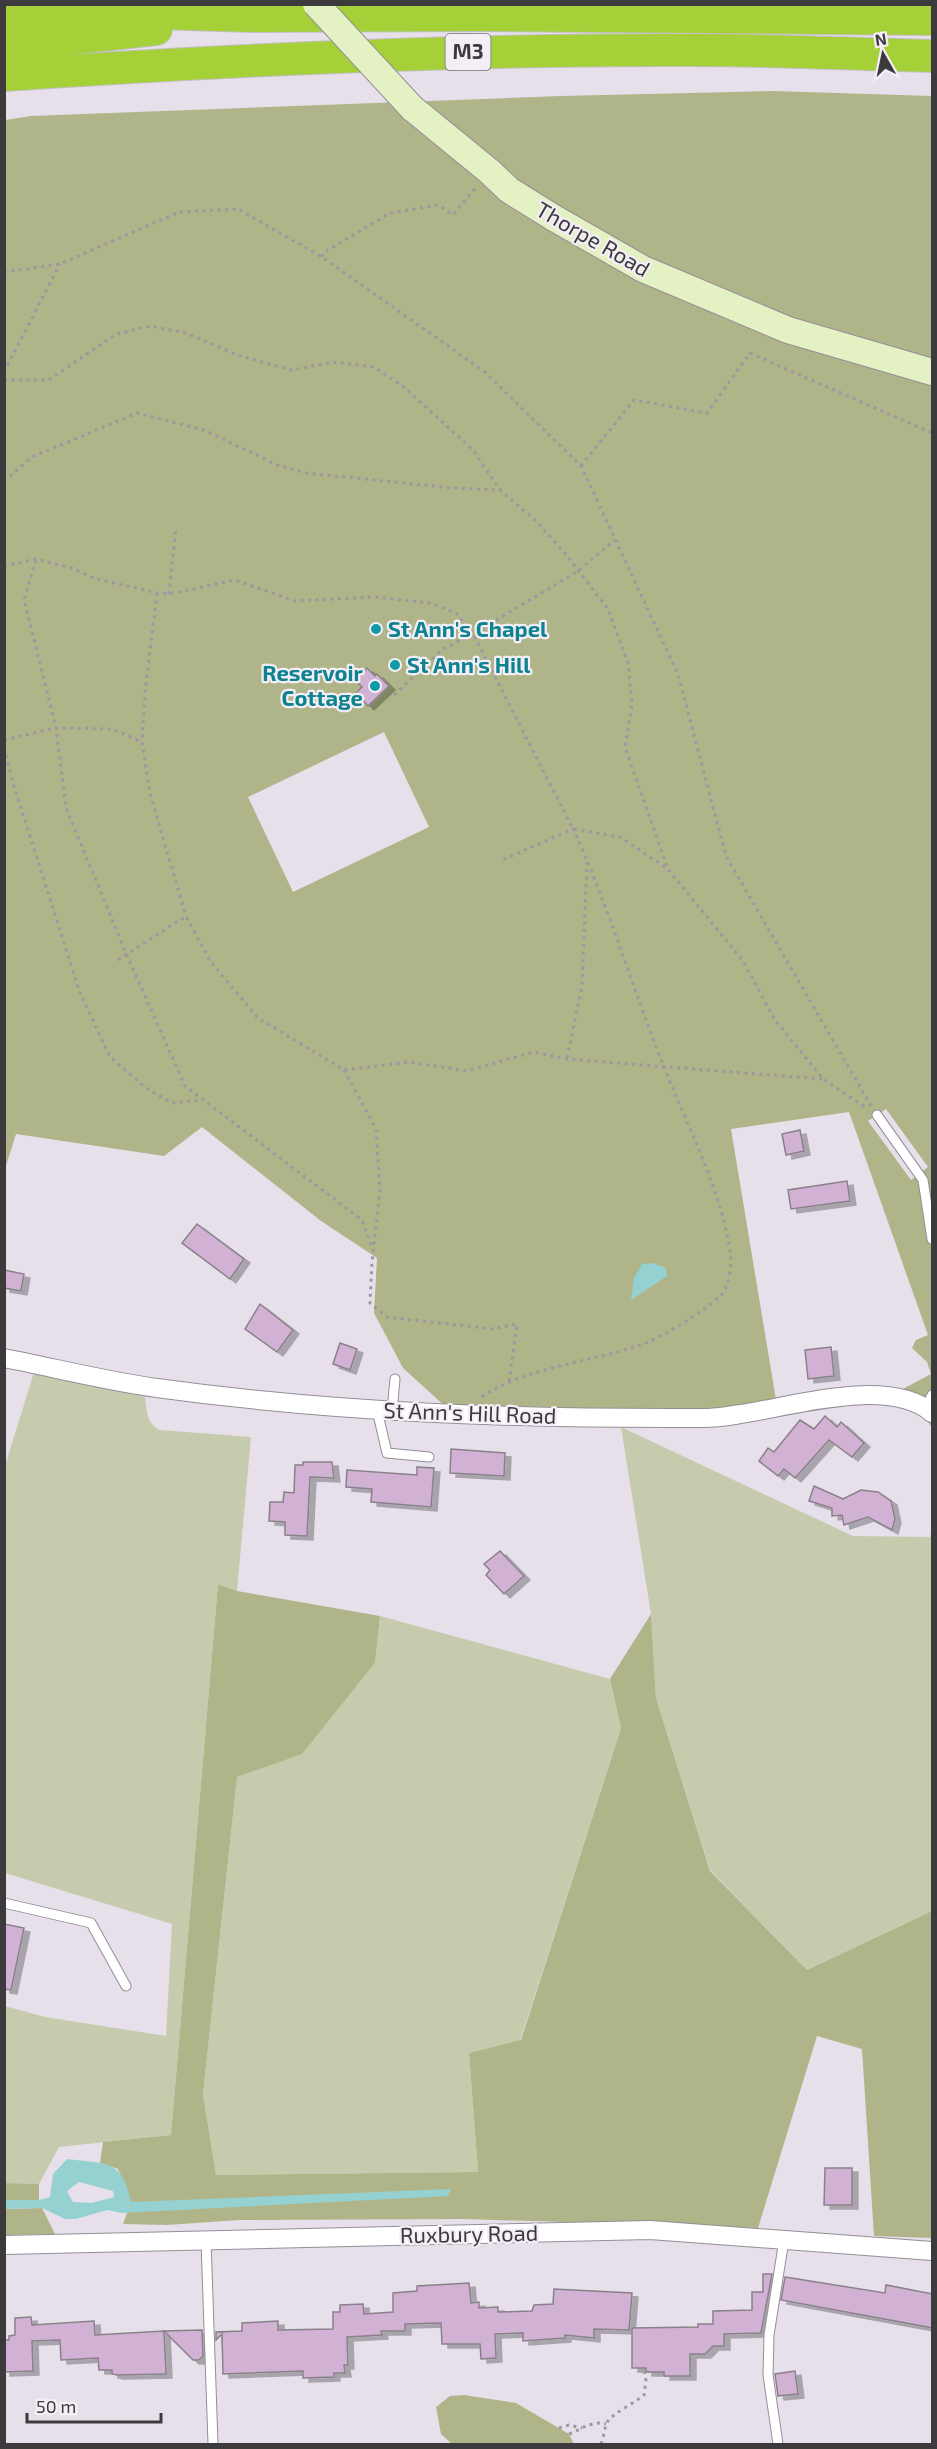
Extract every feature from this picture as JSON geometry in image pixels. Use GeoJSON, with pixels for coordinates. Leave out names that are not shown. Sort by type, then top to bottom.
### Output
{"type":"FeatureCollection","features":[{"type":"Feature","properties":{"kind":"highway"},"geometry":{"type":"LineString","coordinates":[[4,17],[90,11],[252,16]]}},
{"type":"Feature","properties":{"kind":"highway","name":"M3"},"geometry":{"type":"LineString","coordinates":[[4,46],[252,16],[478,15],[922,19]]}},
{"type":"Feature","properties":{"kind":"highway","name":"M3"},"geometry":{"type":"LineString","coordinates":[[4,75],[148,65],[425,53],[668,50],[933,56]]}},
{"type":"Feature","properties":{"kind":"main road","name":"Thorpe Road"},"geometry":{"type":"LineString","coordinates":[[316,4],[412,108],[509,190],[527,202],[643,269],[788,330],[933,372]]}},
{"type":"Feature","properties":{"kind":"street","name":"St Ann's Hill Road"},"geometry":{"type":"LineString","coordinates":[[4,1358],[156,1388],[384,1411],[460,1415],[707,1418],[837,1396],[904,1398],[930,1405]]}},
{"type":"Feature","properties":{"kind":"street","name":"Ruxbury Road"},"geometry":{"type":"LineString","coordinates":[[4,2245],[650,2230],[933,2251]]}},
{"type":"Feature","properties":{"kind":"lane"},"geometry":{"type":"LineString","coordinates":[[876,1115],[923,1180],[933,1239]]}},
{"type":"Feature","properties":{"kind":"lane"},"geometry":{"type":"LineString","coordinates":[[395,1379],[384,1411],[387,1453],[429,1457]]}},
{"type":"Feature","properties":{"kind":"lane"},"geometry":{"type":"LineString","coordinates":[[4,1903],[91,1923],[126,1986]]}},
{"type":"Feature","properties":{"kind":"lane"},"geometry":{"type":"LineString","coordinates":[[206,2240],[213,2445]]}},
{"type":"Feature","properties":{"kind":"lane"},"geometry":{"type":"LineString","coordinates":[[778,2445],[768,2375],[769,2335],[784,2240]]}},
{"type":"Feature","properties":{"kind":"path"},"geometry":{"type":"LineString","coordinates":[[321,257],[323,253],[390,213],[438,205],[453,215],[489,171]]}},
{"type":"Feature","properties":{"kind":"path"},"geometry":{"type":"LineString","coordinates":[[4,272],[60,264],[179,212],[238,209],[321,257],[485,372],[581,466],[678,674],[726,856],[876,1115]]}},
{"type":"Feature","properties":{"kind":"path"},"geometry":{"type":"LineString","coordinates":[[4,372],[60,264]]}},
{"type":"Feature","properties":{"kind":"path"},"geometry":{"type":"LineString","coordinates":[[4,380],[49,380],[116,334],[150,326],[186,333],[237,355],[292,370],[333,362],[374,367],[404,387],[473,450],[500,490],[535,520],[608,609],[628,663],[632,704],[625,747],[668,869]]}},
{"type":"Feature","properties":{"kind":"path"},"geometry":{"type":"LineString","coordinates":[[581,466],[634,400],[708,413],[750,352],[933,432]]}},
{"type":"Feature","properties":{"kind":"path"},"geometry":{"type":"LineString","coordinates":[[4,481],[32,457],[137,413],[204,430],[277,465],[306,473],[452,488],[500,490]]}},
{"type":"Feature","properties":{"kind":"path"},"geometry":{"type":"LineString","coordinates":[[169,594],[176,528]]}},
{"type":"Feature","properties":{"kind":"path"},"geometry":{"type":"LineString","coordinates":[[394,695],[443,649],[473,634],[578,571],[616,540]]}},
{"type":"Feature","properties":{"kind":"path"},"geometry":{"type":"LineString","coordinates":[[36,559],[24,599],[56,728],[66,808],[126,953],[185,1086],[362,1220],[373,1250]]}},
{"type":"Feature","properties":{"kind":"path"},"geometry":{"type":"LineString","coordinates":[[4,566],[36,559],[72,568],[93,578],[157,594],[169,594],[235,580],[295,601],[375,597],[430,603],[456,613],[473,634],[573,829],[611,917],[663,1066],[711,1176],[730,1253],[730,1274],[721,1295],[680,1324],[639,1346],[590,1358],[493,1389],[460,1415]]}},
{"type":"Feature","properties":{"kind":"path"},"geometry":{"type":"LineString","coordinates":[[157,594],[145,692],[142,742],[150,794],[186,916],[210,961],[258,1018],[344,1070],[376,1129],[380,1191],[370,1303],[387,1317],[493,1329],[518,1324],[510,1361],[509,1383]]}},
{"type":"Feature","properties":{"kind":"path"},"geometry":{"type":"LineString","coordinates":[[4,740],[56,728],[113,729],[142,742]]}},
{"type":"Feature","properties":{"kind":"path"},"geometry":{"type":"LineString","coordinates":[[4,748],[80,993],[110,1057],[146,1088],[172,1103],[201,1100]]}},
{"type":"Feature","properties":{"kind":"path"},"geometry":{"type":"LineString","coordinates":[[500,861],[573,829],[620,837],[668,869],[743,961],[775,1020],[823,1079],[876,1115]]}},
{"type":"Feature","properties":{"kind":"path"},"geometry":{"type":"LineString","coordinates":[[567,1059],[582,986],[587,860]]}},
{"type":"Feature","properties":{"kind":"path"},"geometry":{"type":"LineString","coordinates":[[118,960],[186,916]]}},
{"type":"Feature","properties":{"kind":"path"},"geometry":{"type":"LineString","coordinates":[[344,1070],[409,1062],[467,1071],[534,1052],[567,1059],[823,1079]]}},
{"type":"Feature","properties":{"kind":"path"},"geometry":{"type":"LineString","coordinates":[[601,2445],[606,2424],[611,2416],[632,2406],[644,2395],[646,2380],[644,2368]]}},
{"type":"Feature","properties":{"kind":"path"},"geometry":{"type":"LineString","coordinates":[[569,2434],[603,2422],[606,2424]]}},
{"type":"Feature","properties":{"kind":"path"},"geometry":{"type":"LineString","coordinates":[[559,2428],[574,2425],[582,2428]]}},
{"type":"Feature","properties":{"kind":"green space"},"geometry":{"type":"Polygon","coordinates":[[[773,91],[932,96],[932,1427],[901,1390],[931,1374],[927,1362],[912,1348],[916,1340],[928,1335],[849,1112],[731,1129],[776,1400],[707,1410],[448,1409],[403,1368],[374,1313],[377,1258],[321,1221],[202,1127],[164,1156],[16,1134],[5,1169],[5,120],[31,116],[560,96],[773,91]],[[384,732],[248,797],[293,892],[429,827],[384,732]],[[886,1109],[868,1121],[911,1180],[928,1167],[886,1109]]]}},
{"type":"Feature","properties":{"kind":"green space"},"geometry":{"type":"Polygon","coordinates":[[[34,1372],[145,1397],[150,1420],[160,1430],[251,1437],[237,1591],[218,1584],[171,2135],[59,2147],[39,2184],[5,2183],[5,2006],[45,2017],[166,2036],[172,1924],[5,1873],[5,1466],[34,1372]]]}},
{"type":"Feature","properties":{"kind":"green space"},"geometry":{"type":"Polygon","coordinates":[[[621,1427],[853,1536],[930,1537],[932,1526],[932,1911],[807,1970],[710,1870],[656,1698],[651,1614],[621,1427]]]}},
{"type":"Feature","properties":{"kind":"green space"},"geometry":{"type":"Polygon","coordinates":[[[218,1584],[237,1591],[380,1616],[375,1663],[302,1754],[237,1777],[203,2094],[216,2175],[478,2172],[469,2053],[521,2040],[621,1728],[610,1679],[651,1614],[656,1698],[710,1871],[807,1970],[932,1911],[932,2238],[874,2236],[862,2049],[817,2036],[758,2228],[464,2219],[239,2220],[167,2225],[123,2224],[131,2202],[118,2169],[100,2163],[103,2142],[171,2135],[218,1584]]]}},
{"type":"Feature","properties":{"kind":"green space"},"geometry":{"type":"Polygon","coordinates":[[[380,1616],[610,1679],[621,1728],[520,2041],[469,2053],[478,2172],[216,2175],[203,2094],[237,1777],[302,1753],[375,1663],[380,1616]]]}},
{"type":"Feature","properties":{"kind":"green space"},"geometry":{"type":"Polygon","coordinates":[[[5,2183],[39,2184],[39,2200],[5,2200],[5,2183]]]}},
{"type":"Feature","properties":{"kind":"green space"},"geometry":{"type":"Polygon","coordinates":[[[42,2208],[55,2234],[5,2235],[4,2209],[42,2208]]]}},
{"type":"Feature","properties":{"kind":"green space"},"geometry":{"type":"Polygon","coordinates":[[[464,2395],[516,2403],[569,2434],[574,2444],[452,2444],[441,2434],[436,2407],[450,2396],[464,2395]]]}},
{"type":"Feature","properties":{"kind":"water"},"geometry":{"type":"Polygon","coordinates":[[[653,1263],[666,1268],[667,1276],[631,1300],[634,1278],[642,1264],[653,1263]]]}},
{"type":"Feature","properties":{"kind":"water"},"geometry":{"type":"Polygon","coordinates":[[[67,2159],[111,2166],[123,2178],[131,2202],[451,2189],[448,2196],[122,2213],[107,2210],[76,2219],[65,2219],[42,2208],[5,2209],[5,2200],[39,2200],[50,2197],[53,2174],[67,2159]],[[79,2182],[67,2191],[73,2202],[92,2203],[114,2197],[113,2191],[79,2182]]]}},
{"type":"Feature","properties":{"kind":"building","name":"Reservoir Cottage"},"geometry":{"type":"Polygon","coordinates":[[[367,668],[389,686],[368,706],[356,693],[362,687],[355,680],[367,668]]]}},
{"type":"Feature","properties":{"kind":"building"},"geometry":{"type":"Polygon","coordinates":[[[800,1130],[804,1151],[786,1155],[782,1134],[800,1130]]]}},
{"type":"Feature","properties":{"kind":"building"},"geometry":{"type":"Polygon","coordinates":[[[847,1181],[850,1201],[791,1209],[788,1190],[847,1181]]]}},
{"type":"Feature","properties":{"kind":"building"},"geometry":{"type":"Polygon","coordinates":[[[197,1224],[244,1259],[230,1279],[182,1243],[197,1224]]]}},
{"type":"Feature","properties":{"kind":"building"},"geometry":{"type":"Polygon","coordinates":[[[4,1270],[24,1274],[21,1291],[4,1288],[4,1270]]]}},
{"type":"Feature","properties":{"kind":"building"},"geometry":{"type":"Polygon","coordinates":[[[260,1304],[293,1330],[277,1352],[245,1329],[260,1304]]]}},
{"type":"Feature","properties":{"kind":"building"},"geometry":{"type":"Polygon","coordinates":[[[340,1343],[357,1349],[350,1370],[333,1364],[340,1343]]]}},
{"type":"Feature","properties":{"kind":"building"},"geometry":{"type":"Polygon","coordinates":[[[831,1347],[834,1376],[808,1379],[805,1350],[831,1347]]]}},
{"type":"Feature","properties":{"kind":"building"},"geometry":{"type":"Polygon","coordinates":[[[825,1416],[837,1427],[841,1422],[864,1443],[852,1457],[829,1440],[795,1478],[784,1469],[778,1476],[759,1461],[768,1448],[774,1452],[800,1420],[814,1429],[825,1416]]]}},
{"type":"Feature","properties":{"kind":"building"},"geometry":{"type":"Polygon","coordinates":[[[451,1449],[505,1453],[504,1476],[450,1473],[451,1449]]]}},
{"type":"Feature","properties":{"kind":"building"},"geometry":{"type":"Polygon","coordinates":[[[303,1462],[332,1462],[334,1478],[310,1477],[307,1536],[285,1535],[285,1522],[269,1521],[270,1502],[283,1502],[284,1492],[294,1493],[295,1465],[303,1465],[303,1462]]]}},
{"type":"Feature","properties":{"kind":"building"},"geometry":{"type":"Polygon","coordinates":[[[417,1467],[434,1468],[431,1507],[371,1502],[372,1489],[346,1487],[347,1470],[417,1475],[417,1467]]]}},
{"type":"Feature","properties":{"kind":"building"},"geometry":{"type":"Polygon","coordinates":[[[814,1486],[843,1499],[861,1490],[878,1492],[891,1501],[895,1519],[892,1530],[868,1517],[844,1525],[842,1515],[832,1516],[832,1508],[809,1501],[814,1486]]]}},
{"type":"Feature","properties":{"kind":"building"},"geometry":{"type":"Polygon","coordinates":[[[500,1551],[524,1576],[504,1594],[486,1575],[490,1570],[484,1564],[500,1551]]]}},
{"type":"Feature","properties":{"kind":"building"},"geometry":{"type":"Polygon","coordinates":[[[4,1924],[24,1928],[11,1990],[4,1989],[4,1924]]]}},
{"type":"Feature","properties":{"kind":"building"},"geometry":{"type":"Polygon","coordinates":[[[825,2168],[852,2168],[852,2205],[824,2205],[825,2168]]]}},
{"type":"Feature","properties":{"kind":"building"},"geometry":{"type":"Polygon","coordinates":[[[763,2274],[772,2274],[761,2333],[724,2334],[724,2346],[713,2346],[705,2354],[690,2354],[690,2376],[664,2376],[664,2372],[646,2372],[646,2368],[632,2368],[632,2328],[698,2327],[698,2324],[713,2324],[713,2311],[752,2310],[752,2292],[763,2292],[763,2274]]]}},
{"type":"Feature","properties":{"kind":"building"},"geometry":{"type":"Polygon","coordinates":[[[785,2277],[885,2293],[886,2285],[933,2294],[933,2328],[781,2300],[785,2277]]]}},
{"type":"Feature","properties":{"kind":"building"},"geometry":{"type":"Polygon","coordinates":[[[469,2283],[471,2303],[479,2302],[479,2308],[498,2307],[498,2312],[532,2311],[534,2305],[553,2304],[554,2289],[632,2293],[629,2330],[594,2329],[594,2338],[565,2335],[565,2338],[523,2341],[523,2333],[495,2334],[496,2358],[481,2359],[480,2344],[442,2344],[441,2323],[405,2324],[405,2331],[381,2331],[382,2335],[347,2337],[348,2365],[344,2365],[345,2373],[334,2373],[334,2377],[303,2378],[303,2371],[223,2374],[222,2334],[216,2340],[216,2332],[242,2331],[242,2323],[278,2321],[278,2330],[333,2329],[333,2312],[340,2312],[340,2305],[363,2304],[364,2314],[393,2312],[393,2293],[417,2291],[417,2286],[469,2283]]]}},
{"type":"Feature","properties":{"kind":"building"},"geometry":{"type":"Polygon","coordinates":[[[31,2317],[32,2325],[94,2321],[95,2335],[164,2331],[166,2374],[117,2375],[112,2374],[112,2370],[99,2370],[98,2358],[61,2360],[60,2340],[32,2341],[33,2371],[4,2372],[4,2340],[9,2340],[9,2336],[15,2335],[15,2318],[31,2317]]]}},
{"type":"Feature","properties":{"kind":"building"},"geometry":{"type":"Polygon","coordinates":[[[202,2330],[203,2356],[199,2360],[193,2360],[164,2331],[202,2330]]]}},
{"type":"Feature","properties":{"kind":"building"},"geometry":{"type":"Polygon","coordinates":[[[795,2371],[798,2394],[778,2396],[775,2374],[795,2371]]]}},
{"type":"Feature","properties":{"kind":"place","name":"St Ann's Chapel"},"geometry":{"type":"Point","coordinates":[376,629]}},
{"type":"Feature","properties":{"kind":"place","name":"St Ann's Hill"},"geometry":{"type":"Point","coordinates":[395,665]}},
{"type":"Feature","properties":{"kind":"place","name":"Reservoir Cottage"},"geometry":{"type":"Point","coordinates":[375,686]}}]}
